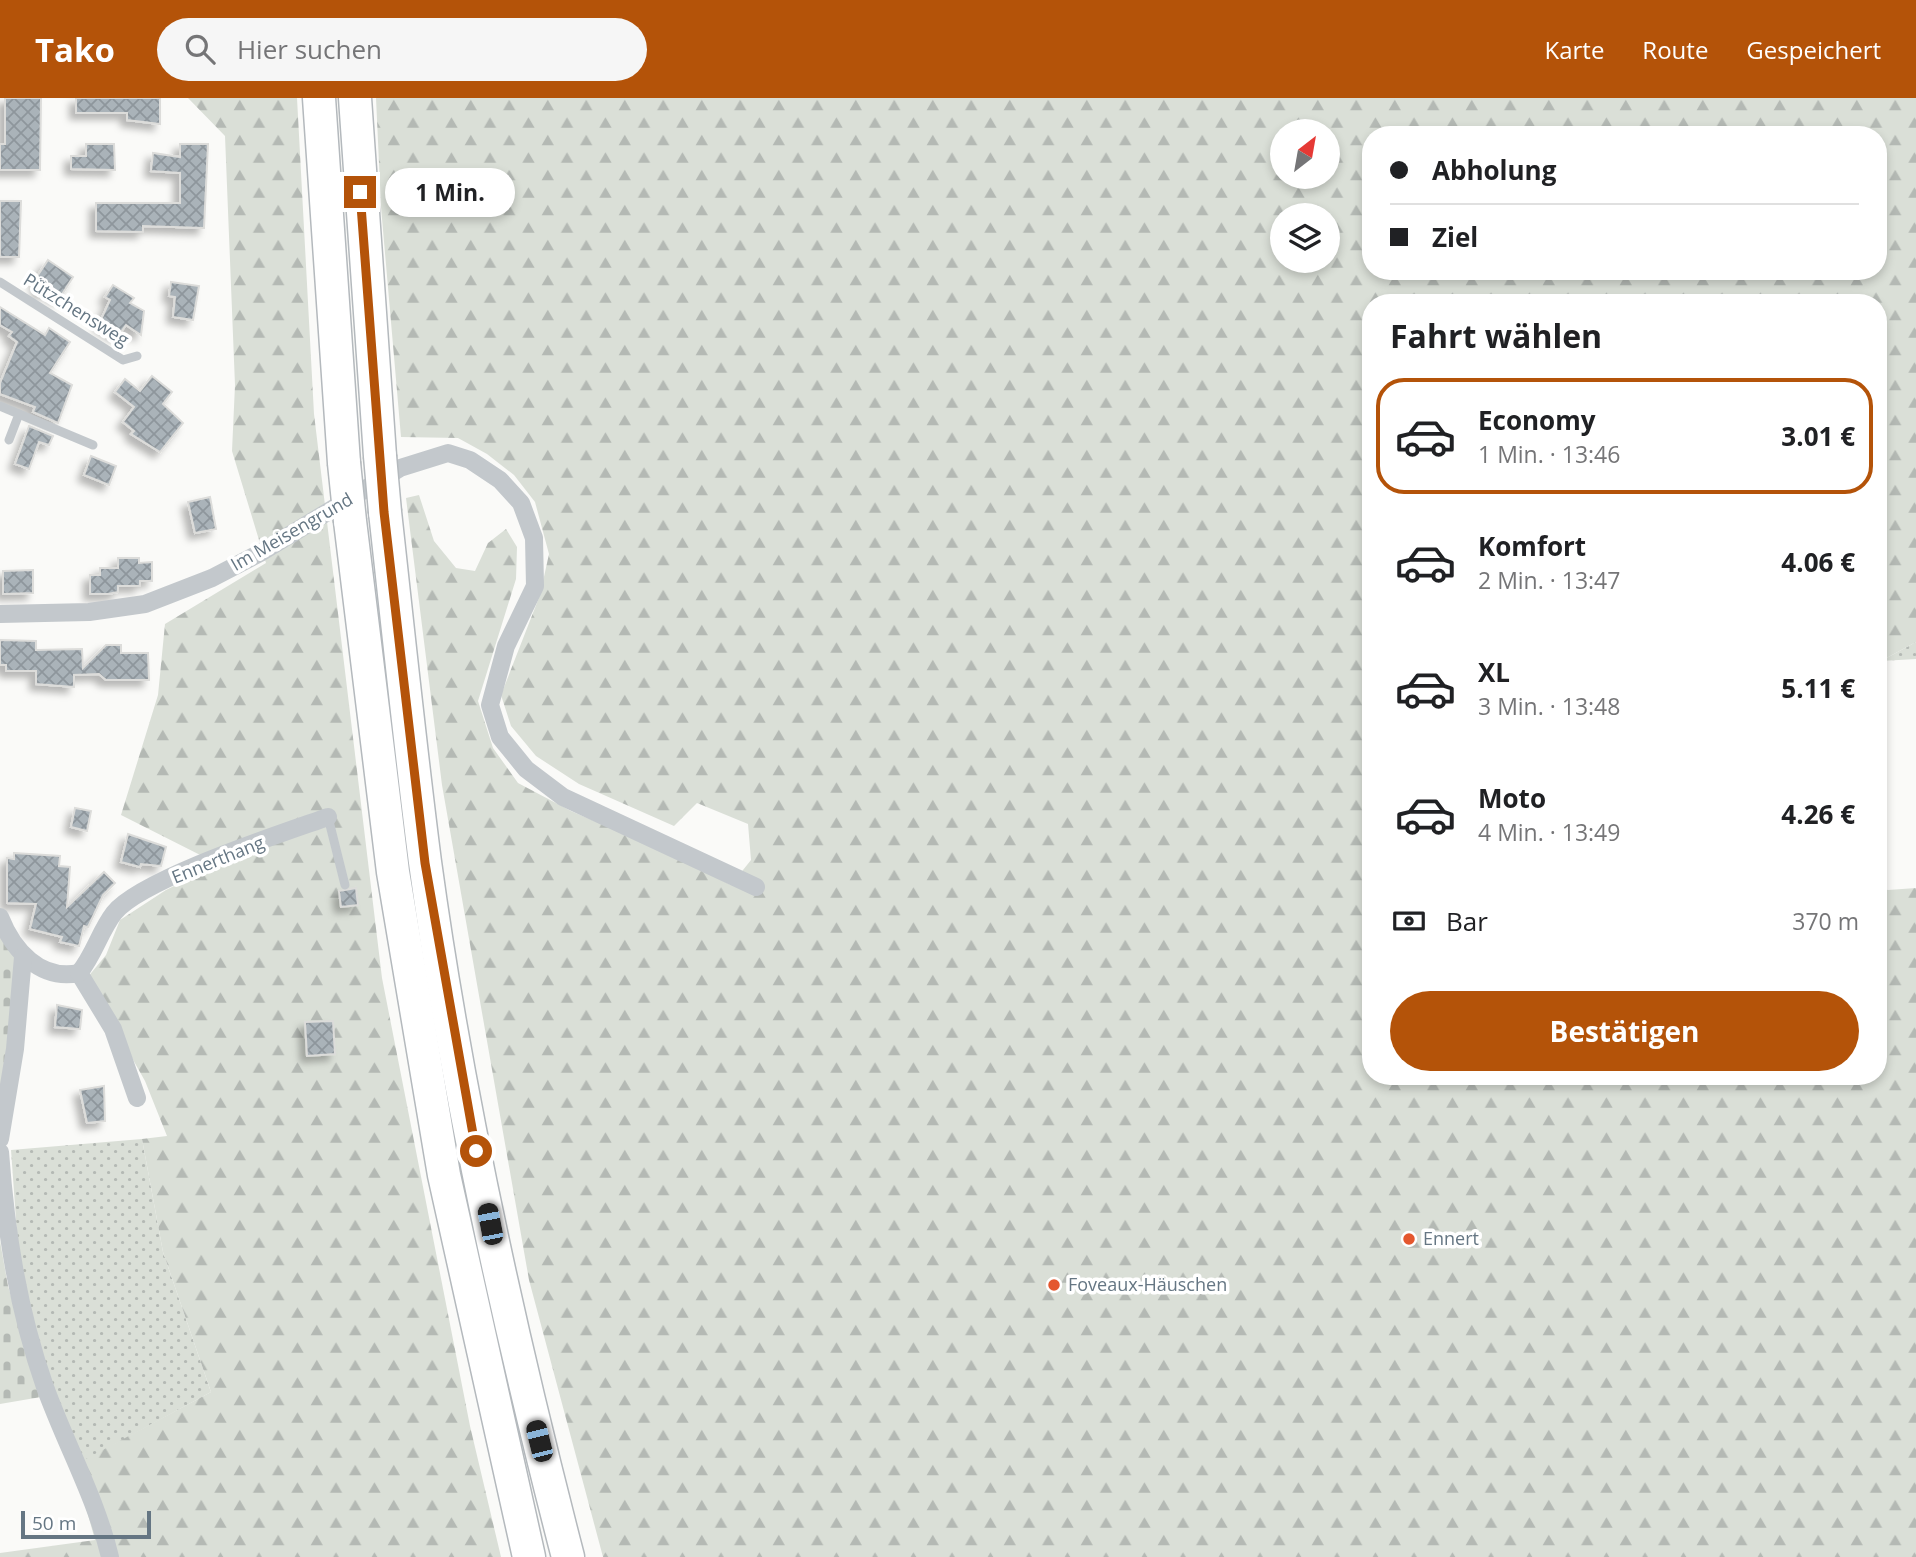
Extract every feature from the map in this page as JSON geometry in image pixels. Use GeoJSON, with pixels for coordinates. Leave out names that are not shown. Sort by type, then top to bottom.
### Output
{"type":"FeatureCollection","features":[{"type":"Feature","properties":{"kind":"highway"},"geometry":{"type":"LineString","coordinates":[[319,98],[344,463],[393,872],[444,1175],[529,1557]]}},
{"type":"Feature","properties":{"kind":"highway"},"geometry":{"type":"LineString","coordinates":[[355,98],[384,512],[425,863],[453,1030],[522,1370],[568,1557]]}},
{"type":"Feature","properties":{"kind":"street","name":"Im Meisengrund"},"geometry":{"type":"LineString","coordinates":[[0,614],[89,612],[145,604],[212,578],[260,553],[400,468],[448,453],[470,460],[500,480],[521,503],[534,538],[535,586],[506,646],[490,705],[500,737],[526,769],[563,797],[756,887]]}},
{"type":"Feature","properties":{"kind":"street","name":"Ennerthang"},"geometry":{"type":"LineString","coordinates":[[81,977],[114,913],[150,888],[242,848],[328,817]]}},
{"type":"Feature","properties":{"kind":"street"},"geometry":{"type":"LineString","coordinates":[[0,917],[23,957],[54,972],[81,977],[113,1029],[137,1098]]}},
{"type":"Feature","properties":{"kind":"street"},"geometry":{"type":"LineString","coordinates":[[0,1139],[15,1049],[23,957]]}},
{"type":"Feature","properties":{"kind":"street"},"geometry":{"type":"LineString","coordinates":[[0,1152],[16,1288],[46,1389],[102,1523],[110,1557]]}},
{"type":"Feature","properties":{"kind":"lane","name":"Pützchensweg"},"geometry":{"type":"LineString","coordinates":[[0,282],[123,360],[137,356]]}},
{"type":"Feature","properties":{"kind":"lane"},"geometry":{"type":"LineString","coordinates":[[0,406],[93,445]]}},
{"type":"Feature","properties":{"kind":"lane"},"geometry":{"type":"LineString","coordinates":[[9,440],[19,414]]}},
{"type":"Feature","properties":{"kind":"lane","name":"Ennerthang"},"geometry":{"type":"LineString","coordinates":[[328,817],[345,885]]}},
{"type":"Feature","properties":{"kind":"green space"},"geometry":{"type":"Polygon","coordinates":[[[188,98],[297,98],[314,414],[382,978],[470,1426],[501,1557],[0,1557],[0,1553],[95,1540],[75,1468],[82,1461],[211,1392],[163,1252],[142,1139],[167,1136],[145,1081],[87,978],[106,955],[120,920],[166,890],[218,864],[121,815],[158,695],[165,624],[266,563],[232,451],[235,385],[225,136],[188,98]]]}},
{"type":"Feature","properties":{"kind":"green space"},"geometry":{"type":"Polygon","coordinates":[[[376,98],[1916,98],[1916,642],[1887,658],[1887,294],[1362,294],[1362,1085],[1887,1085],[1887,890],[1916,888],[1916,1557],[603,1557],[529,1280],[442,785],[406,498],[419,495],[434,541],[456,568],[475,571],[488,543],[506,529],[517,547],[516,579],[478,701],[493,748],[518,783],[571,811],[650,845],[731,885],[751,860],[748,824],[697,803],[674,826],[579,784],[536,756],[511,726],[501,695],[540,595],[549,554],[535,502],[514,475],[487,454],[458,438],[401,437],[381,207],[376,98]]]}},
{"type":"Feature","properties":{"kind":"green space"},"geometry":{"type":"Polygon","coordinates":[[[1916,642],[1916,659],[1887,661],[1887,658],[1916,642]]]}},
{"type":"Feature","properties":{"kind":"green space"},"geometry":{"type":"Polygon","coordinates":[[[0,933],[14,955],[14,968],[10,1040],[0,1093],[0,933]]]}},
{"type":"Feature","properties":{"kind":"green space"},"geometry":{"type":"Polygon","coordinates":[[[142,1139],[163,1252],[211,1392],[82,1462],[49,1376],[21,1289],[11,1150],[142,1139]]]}},
{"type":"Feature","properties":{"kind":"green space"},"geometry":{"type":"Polygon","coordinates":[[[0,1241],[8,1286],[41,1397],[0,1404],[0,1241]]]}},
{"type":"Feature","properties":{"kind":"building"},"geometry":{"type":"Polygon","coordinates":[[[5,98],[41,98],[40,170],[0,170],[0,144],[5,144],[5,98]]]}},
{"type":"Feature","properties":{"kind":"building"},"geometry":{"type":"Polygon","coordinates":[[[76,98],[160,98],[160,124],[127,120],[127,113],[76,113],[76,98]]]}},
{"type":"Feature","properties":{"kind":"building"},"geometry":{"type":"Polygon","coordinates":[[[86,144],[114,144],[115,170],[71,169],[71,156],[86,156],[86,144]]]}},
{"type":"Feature","properties":{"kind":"building"},"geometry":{"type":"Polygon","coordinates":[[[180,144],[208,144],[204,228],[143,226],[143,232],[96,231],[96,203],[180,203],[180,173],[151,171],[153,153],[180,157],[180,144]]]}},
{"type":"Feature","properties":{"kind":"building"},"geometry":{"type":"Polygon","coordinates":[[[0,201],[21,201],[19,257],[0,257],[0,201]]]}},
{"type":"Feature","properties":{"kind":"building"},"geometry":{"type":"Polygon","coordinates":[[[48,260],[73,277],[59,299],[47,291],[39,293],[36,278],[48,260]]]}},
{"type":"Feature","properties":{"kind":"building"},"geometry":{"type":"Polygon","coordinates":[[[171,282],[199,286],[193,320],[173,317],[175,297],[169,296],[171,282]]]}},
{"type":"Feature","properties":{"kind":"building"},"geometry":{"type":"Polygon","coordinates":[[[113,285],[134,298],[130,303],[144,311],[141,335],[126,325],[118,336],[99,324],[110,300],[105,297],[113,285]]]}},
{"type":"Feature","properties":{"kind":"building"},"geometry":{"type":"Polygon","coordinates":[[[0,307],[45,335],[49,328],[70,342],[50,373],[72,385],[58,423],[33,412],[35,407],[0,394],[0,383],[17,342],[9,336],[12,332],[0,325],[0,307]]]}},
{"type":"Feature","properties":{"kind":"building"},"geometry":{"type":"Polygon","coordinates":[[[152,376],[172,392],[163,404],[183,423],[160,452],[131,434],[134,431],[123,422],[134,407],[115,392],[125,379],[140,391],[152,376]]]}},
{"type":"Feature","properties":{"kind":"building"},"geometry":{"type":"Polygon","coordinates":[[[29,426],[53,436],[49,445],[39,442],[29,469],[15,464],[29,426]]]}},
{"type":"Feature","properties":{"kind":"building"},"geometry":{"type":"Polygon","coordinates":[[[91,456],[116,466],[109,485],[84,475],[91,456]]]}},
{"type":"Feature","properties":{"kind":"building"},"geometry":{"type":"Polygon","coordinates":[[[210,497],[216,529],[195,533],[188,502],[210,497]]]}},
{"type":"Feature","properties":{"kind":"building"},"geometry":{"type":"Polygon","coordinates":[[[118,558],[139,558],[139,563],[152,562],[152,581],[140,581],[140,586],[118,586],[118,592],[90,594],[90,575],[100,575],[100,568],[118,568],[118,558]]]}},
{"type":"Feature","properties":{"kind":"building"},"geometry":{"type":"Polygon","coordinates":[[[33,570],[33,593],[3,594],[3,571],[33,570]]]}},
{"type":"Feature","properties":{"kind":"building"},"geometry":{"type":"Polygon","coordinates":[[[0,640],[36,641],[36,650],[82,649],[83,668],[106,645],[121,645],[121,653],[148,653],[149,680],[106,680],[99,674],[74,675],[74,687],[36,684],[36,671],[6,671],[6,665],[0,665],[0,640]]]}},
{"type":"Feature","properties":{"kind":"building"},"geometry":{"type":"Polygon","coordinates":[[[75,808],[91,811],[87,831],[71,827],[75,808]]]}},
{"type":"Feature","properties":{"kind":"building"},"geometry":{"type":"Polygon","coordinates":[[[128,834],[166,847],[161,866],[141,864],[140,867],[121,862],[128,834]]]}},
{"type":"Feature","properties":{"kind":"building"},"geometry":{"type":"Polygon","coordinates":[[[14,853],[60,856],[59,866],[70,867],[67,907],[104,872],[115,883],[103,895],[88,927],[84,926],[79,946],[60,942],[62,937],[30,929],[36,904],[7,903],[7,858],[14,859],[14,853]]]}},
{"type":"Feature","properties":{"kind":"building"},"geometry":{"type":"Polygon","coordinates":[[[356,888],[358,905],[341,907],[339,891],[356,888]]]}},
{"type":"Feature","properties":{"kind":"building"},"geometry":{"type":"Polygon","coordinates":[[[57,1005],[82,1010],[80,1029],[55,1027],[57,1005]]]}},
{"type":"Feature","properties":{"kind":"building"},"geometry":{"type":"Polygon","coordinates":[[[333,1021],[335,1054],[307,1056],[305,1022],[333,1021]]]}},
{"type":"Feature","properties":{"kind":"building"},"geometry":{"type":"Polygon","coordinates":[[[104,1086],[105,1121],[87,1123],[80,1090],[104,1086]]]}},
{"type":"Feature","properties":{"kind":"place","name":"Ennert"},"geometry":{"type":"Point","coordinates":[1409,1239]}},
{"type":"Feature","properties":{"kind":"place","name":"Foveaux-Häuschen"},"geometry":{"type":"Point","coordinates":[1054,1285]}},
{"type":"Feature","properties":{"kind":"route"},"geometry":{"type":"LineString","coordinates":[[360,192],[384,512],[425,863],[476,1151]]}}]}
